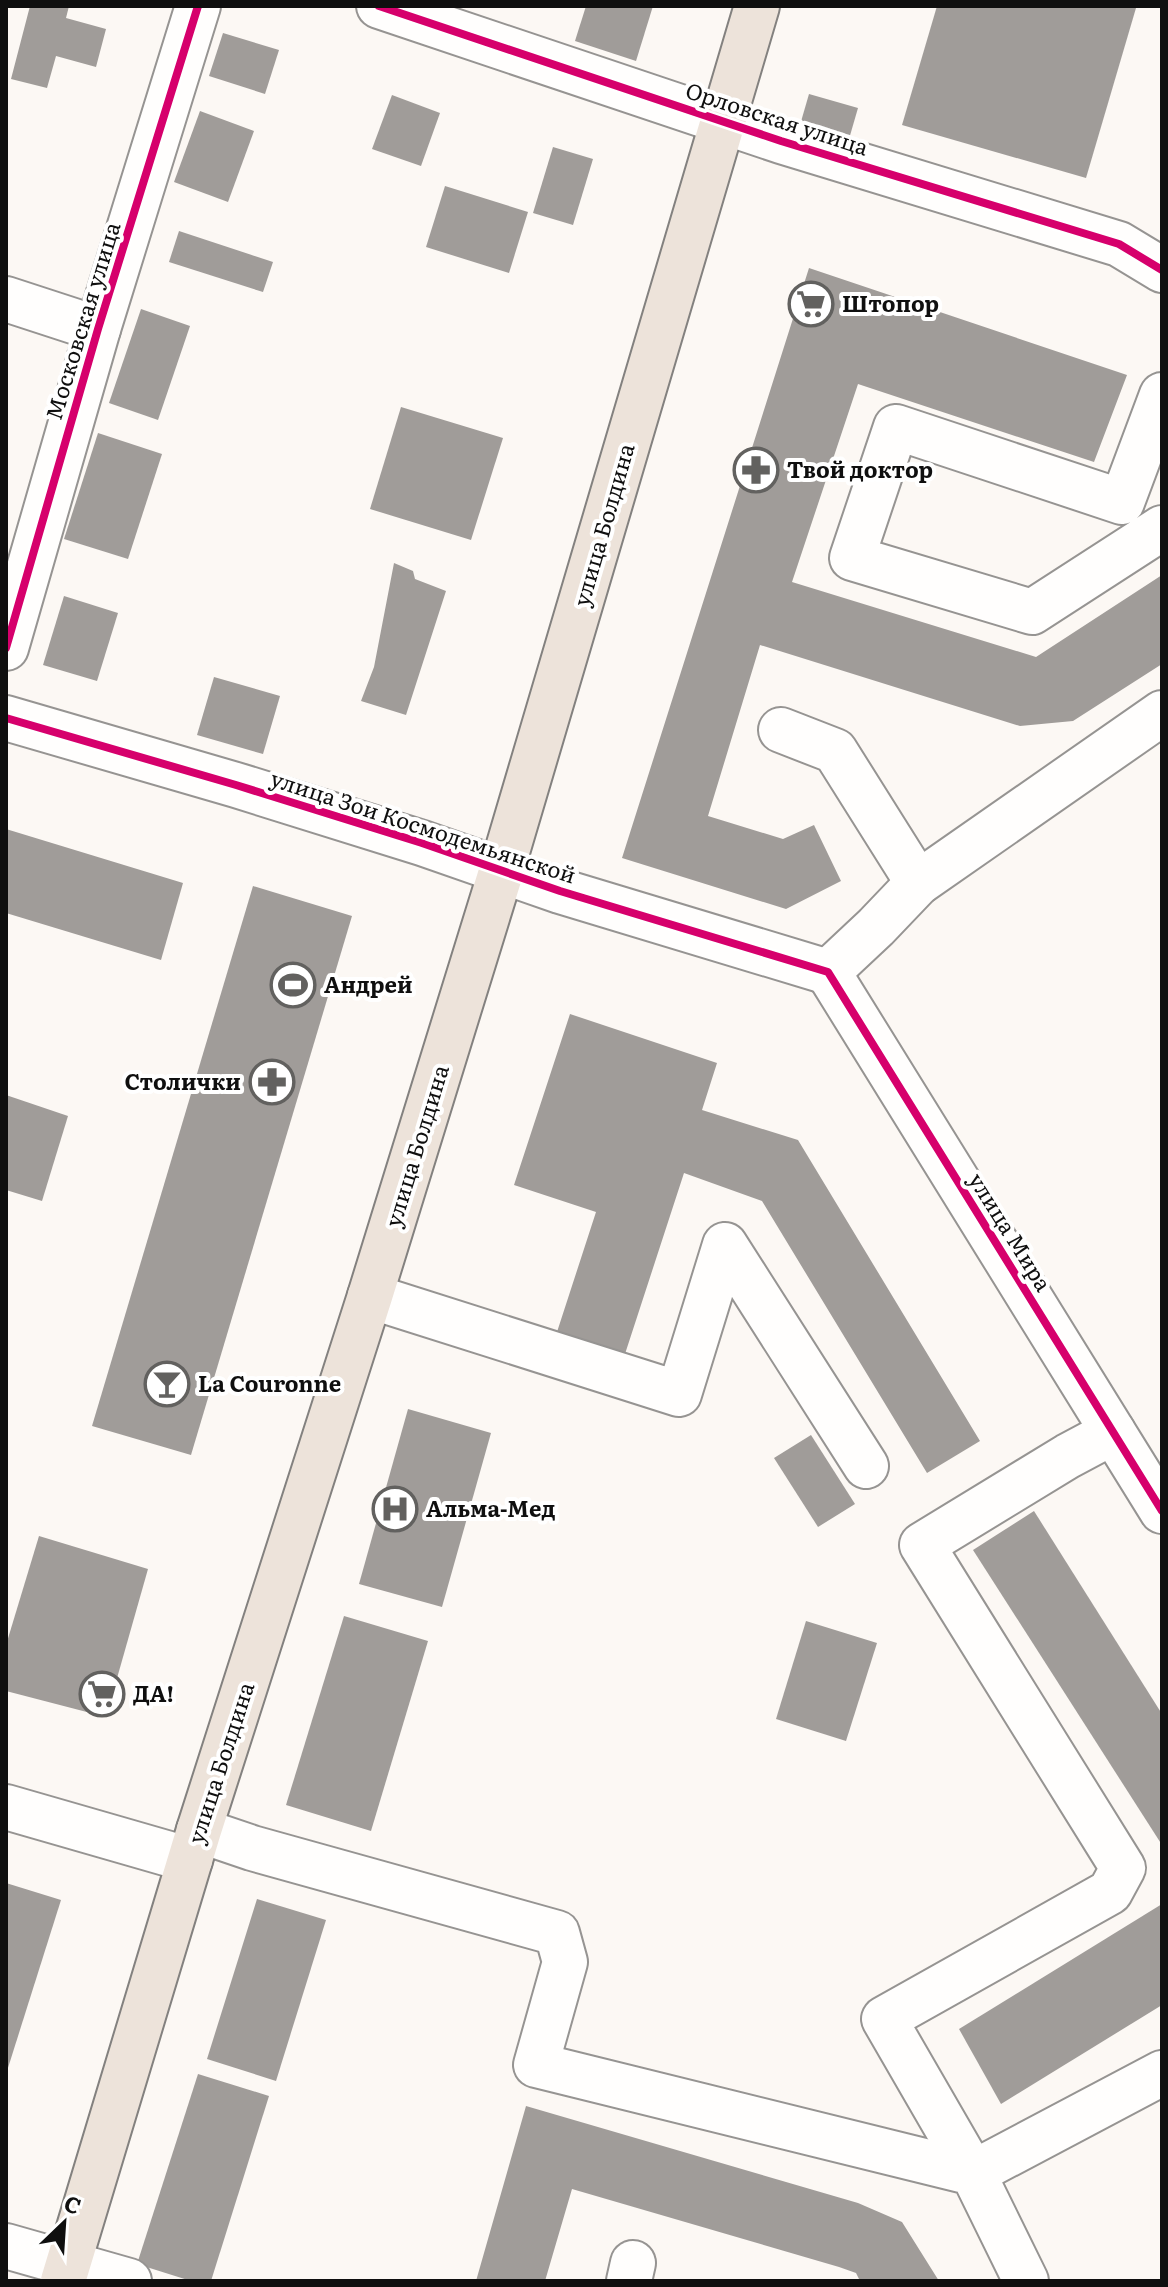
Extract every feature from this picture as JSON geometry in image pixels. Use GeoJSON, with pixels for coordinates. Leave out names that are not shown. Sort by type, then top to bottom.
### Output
{"type":"FeatureCollection","features":[{"type":"Feature","properties":{"kind":"main road","name":"улица Болдина"},"geometry":{"type":"LineString","coordinates":[[66,2273],[194,1845],[370,1296],[501,872],[757,6]]}},
{"type":"Feature","properties":{"kind":"street","name":"Московская улица"},"geometry":{"type":"LineString","coordinates":[[6,648],[98,329],[198,6]]}},
{"type":"Feature","properties":{"kind":"street","name":"Орловская улица"},"geometry":{"type":"LineString","coordinates":[[379,6],[723,121],[1119,244],[1162,270]]}},
{"type":"Feature","properties":{"kind":"street"},"geometry":{"type":"LineString","coordinates":[[6,299],[98,329]]}},
{"type":"Feature","properties":{"kind":"street"},"geometry":{"type":"LineString","coordinates":[[1162,395],[1122,502],[896,427],[852,558],[1032,612],[1162,528]]}},
{"type":"Feature","properties":{"kind":"street"},"geometry":{"type":"LineString","coordinates":[[828,972],[918,883],[1162,713]]}},
{"type":"Feature","properties":{"kind":"street","name":"улица Зои Космодемьянской"},"geometry":{"type":"LineString","coordinates":[[6,718],[251,789],[422,843],[501,872],[828,972]]}},
{"type":"Feature","properties":{"kind":"street"},"geometry":{"type":"LineString","coordinates":[[781,730],[835,751],[918,883]]}},
{"type":"Feature","properties":{"kind":"street","name":"улица Мира"},"geometry":{"type":"LineString","coordinates":[[828,972],[1113,1432],[1157,1491]]}},
{"type":"Feature","properties":{"kind":"street"},"geometry":{"type":"LineString","coordinates":[[370,1296],[679,1394],[725,1245],[866,1466]]}},
{"type":"Feature","properties":{"kind":"street"},"geometry":{"type":"LineString","coordinates":[[1026,2281],[973,2173],[884,2019],[1110,1892],[1123,1868],[922,1545],[1113,1432]]}},
{"type":"Feature","properties":{"kind":"street"},"geometry":{"type":"LineString","coordinates":[[6,1807],[194,1845],[252,1848],[557,1933],[565,1962],[536,2065],[973,2173],[1162,2073]]}},
{"type":"Feature","properties":{"kind":"street"},"geometry":{"type":"LineString","coordinates":[[6,2246],[66,2273],[129,2281]]}},
{"type":"Feature","properties":{"kind":"building"},"geometry":{"type":"Polygon","coordinates":[[[30,6],[69,6],[66,18],[106,29],[96,67],[56,56],[47,88],[11,79],[30,6]]]}},
{"type":"Feature","properties":{"kind":"building"},"geometry":{"type":"Polygon","coordinates":[[[586,6],[653,6],[636,61],[575,41],[586,6]]]}},
{"type":"Feature","properties":{"kind":"building"},"geometry":{"type":"Polygon","coordinates":[[[937,6],[1136,8],[1086,178],[902,125],[937,6]]]}},
{"type":"Feature","properties":{"kind":"building"},"geometry":{"type":"Polygon","coordinates":[[[223,33],[279,50],[265,94],[209,76],[223,33]]]}},
{"type":"Feature","properties":{"kind":"building"},"geometry":{"type":"Polygon","coordinates":[[[809,94],[858,108],[849,139],[800,125],[809,94]]]}},
{"type":"Feature","properties":{"kind":"building"},"geometry":{"type":"Polygon","coordinates":[[[392,95],[440,113],[421,166],[372,149],[392,95]]]}},
{"type":"Feature","properties":{"kind":"building"},"geometry":{"type":"Polygon","coordinates":[[[200,111],[254,131],[228,202],[174,182],[200,111]]]}},
{"type":"Feature","properties":{"kind":"building"},"geometry":{"type":"Polygon","coordinates":[[[553,147],[593,159],[573,225],[533,213],[553,147]]]}},
{"type":"Feature","properties":{"kind":"building"},"geometry":{"type":"Polygon","coordinates":[[[445,186],[528,212],[509,273],[426,247],[445,186]]]}},
{"type":"Feature","properties":{"kind":"building"},"geometry":{"type":"Polygon","coordinates":[[[179,231],[273,262],[263,292],[169,262],[179,231]]]}},
{"type":"Feature","properties":{"kind":"building"},"geometry":{"type":"Polygon","coordinates":[[[809,268],[1127,375],[1094,462],[858,384],[792,582],[1036,657],[1162,575],[1162,664],[1073,721],[1020,726],[760,645],[708,816],[783,839],[814,825],[841,881],[786,909],[622,858],[809,268]]]}},
{"type":"Feature","properties":{"kind":"building"},"geometry":{"type":"Polygon","coordinates":[[[141,309],[190,326],[158,420],[109,403],[141,309]]]}},
{"type":"Feature","properties":{"kind":"building"},"geometry":{"type":"Polygon","coordinates":[[[401,407],[503,438],[471,540],[370,509],[401,407]]]}},
{"type":"Feature","properties":{"kind":"building"},"geometry":{"type":"Polygon","coordinates":[[[98,433],[162,454],[128,559],[64,539],[98,433]]]}},
{"type":"Feature","properties":{"kind":"building"},"geometry":{"type":"Polygon","coordinates":[[[394,563],[413,571],[415,579],[446,591],[406,715],[361,701],[374,667],[394,563]]]}},
{"type":"Feature","properties":{"kind":"building"},"geometry":{"type":"Polygon","coordinates":[[[64,596],[118,613],[97,681],[43,665],[64,596]]]}},
{"type":"Feature","properties":{"kind":"building"},"geometry":{"type":"Polygon","coordinates":[[[214,677],[280,696],[263,754],[197,735],[214,677]]]}},
{"type":"Feature","properties":{"kind":"building"},"geometry":{"type":"Polygon","coordinates":[[[6,829],[183,883],[161,960],[6,913],[6,829]]]}},
{"type":"Feature","properties":{"kind":"building"},"geometry":{"type":"Polygon","coordinates":[[[253,886],[352,916],[191,1455],[92,1426],[253,886]]]}},
{"type":"Feature","properties":{"kind":"building"},"geometry":{"type":"Polygon","coordinates":[[[570,1014],[717,1063],[702,1110],[798,1140],[980,1441],[927,1473],[762,1201],[684,1173],[625,1354],[557,1332],[596,1212],[514,1185],[570,1014]]]}},
{"type":"Feature","properties":{"kind":"building"},"geometry":{"type":"Polygon","coordinates":[[[6,1095],[68,1116],[42,1201],[6,1190],[6,1095]]]}},
{"type":"Feature","properties":{"kind":"building"},"geometry":{"type":"Polygon","coordinates":[[[408,1409],[491,1433],[442,1607],[359,1584],[408,1409]]]}},
{"type":"Feature","properties":{"kind":"building"},"geometry":{"type":"Polygon","coordinates":[[[811,1435],[855,1504],[818,1527],[774,1458],[811,1435]]]}},
{"type":"Feature","properties":{"kind":"building"},"geometry":{"type":"Polygon","coordinates":[[[1034,1511],[1162,1714],[1162,1845],[973,1550],[1034,1511]]]}},
{"type":"Feature","properties":{"kind":"building"},"geometry":{"type":"Polygon","coordinates":[[[39,1536],[148,1569],[106,1717],[6,1691],[6,1645],[39,1536]]]}},
{"type":"Feature","properties":{"kind":"building"},"geometry":{"type":"Polygon","coordinates":[[[344,1616],[428,1641],[371,1831],[286,1805],[344,1616]]]}},
{"type":"Feature","properties":{"kind":"building"},"geometry":{"type":"Polygon","coordinates":[[[806,1621],[877,1643],[846,1741],[776,1719],[806,1621]]]}},
{"type":"Feature","properties":{"kind":"building"},"geometry":{"type":"Polygon","coordinates":[[[6,1883],[61,1900],[7,2071],[6,2071],[6,1883]]]}},
{"type":"Feature","properties":{"kind":"building"},"geometry":{"type":"Polygon","coordinates":[[[257,1899],[326,1920],[276,2081],[207,2059],[257,1899]]]}},
{"type":"Feature","properties":{"kind":"building"},"geometry":{"type":"Polygon","coordinates":[[[1162,1904],[1162,2005],[1001,2104],[959,2029],[1162,1904]]]}},
{"type":"Feature","properties":{"kind":"building"},"geometry":{"type":"Polygon","coordinates":[[[198,2074],[269,2096],[211,2281],[191,2281],[137,2264],[198,2074]]]}},
{"type":"Feature","properties":{"kind":"building"},"geometry":{"type":"Polygon","coordinates":[[[526,2106],[858,2203],[902,2222],[939,2281],[860,2281],[856,2273],[839,2267],[572,2189],[545,2281],[476,2281],[526,2106]]]}},
{"type":"Feature","properties":{"kind":"cycle path"},"geometry":{"type":"LineString","coordinates":[[6,648],[98,329],[198,6]]}},
{"type":"Feature","properties":{"kind":"cycle path"},"geometry":{"type":"LineString","coordinates":[[379,6],[781,141],[1119,244],[1162,270]]}},
{"type":"Feature","properties":{"kind":"cycle path"},"geometry":{"type":"LineString","coordinates":[[6,718],[236,785],[422,843],[560,891],[828,972],[1162,1511]]}},
{"type":"Feature","properties":{"kind":"place","name":"Штопор"},"geometry":{"type":"Point","coordinates":[811,304]}},
{"type":"Feature","properties":{"kind":"place","name":"Твой доктор"},"geometry":{"type":"Point","coordinates":[756,470]}},
{"type":"Feature","properties":{"kind":"place","name":"Андрей"},"geometry":{"type":"Point","coordinates":[293,985]}},
{"type":"Feature","properties":{"kind":"place","name":"Столички"},"geometry":{"type":"Point","coordinates":[272,1082]}},
{"type":"Feature","properties":{"kind":"place","name":"La Couronne"},"geometry":{"type":"Point","coordinates":[167,1384]}},
{"type":"Feature","properties":{"kind":"place","name":"Альма-Мед"},"geometry":{"type":"Point","coordinates":[395,1509]}},
{"type":"Feature","properties":{"kind":"place","name":"ДА!"},"geometry":{"type":"Point","coordinates":[102,1694]}}]}
